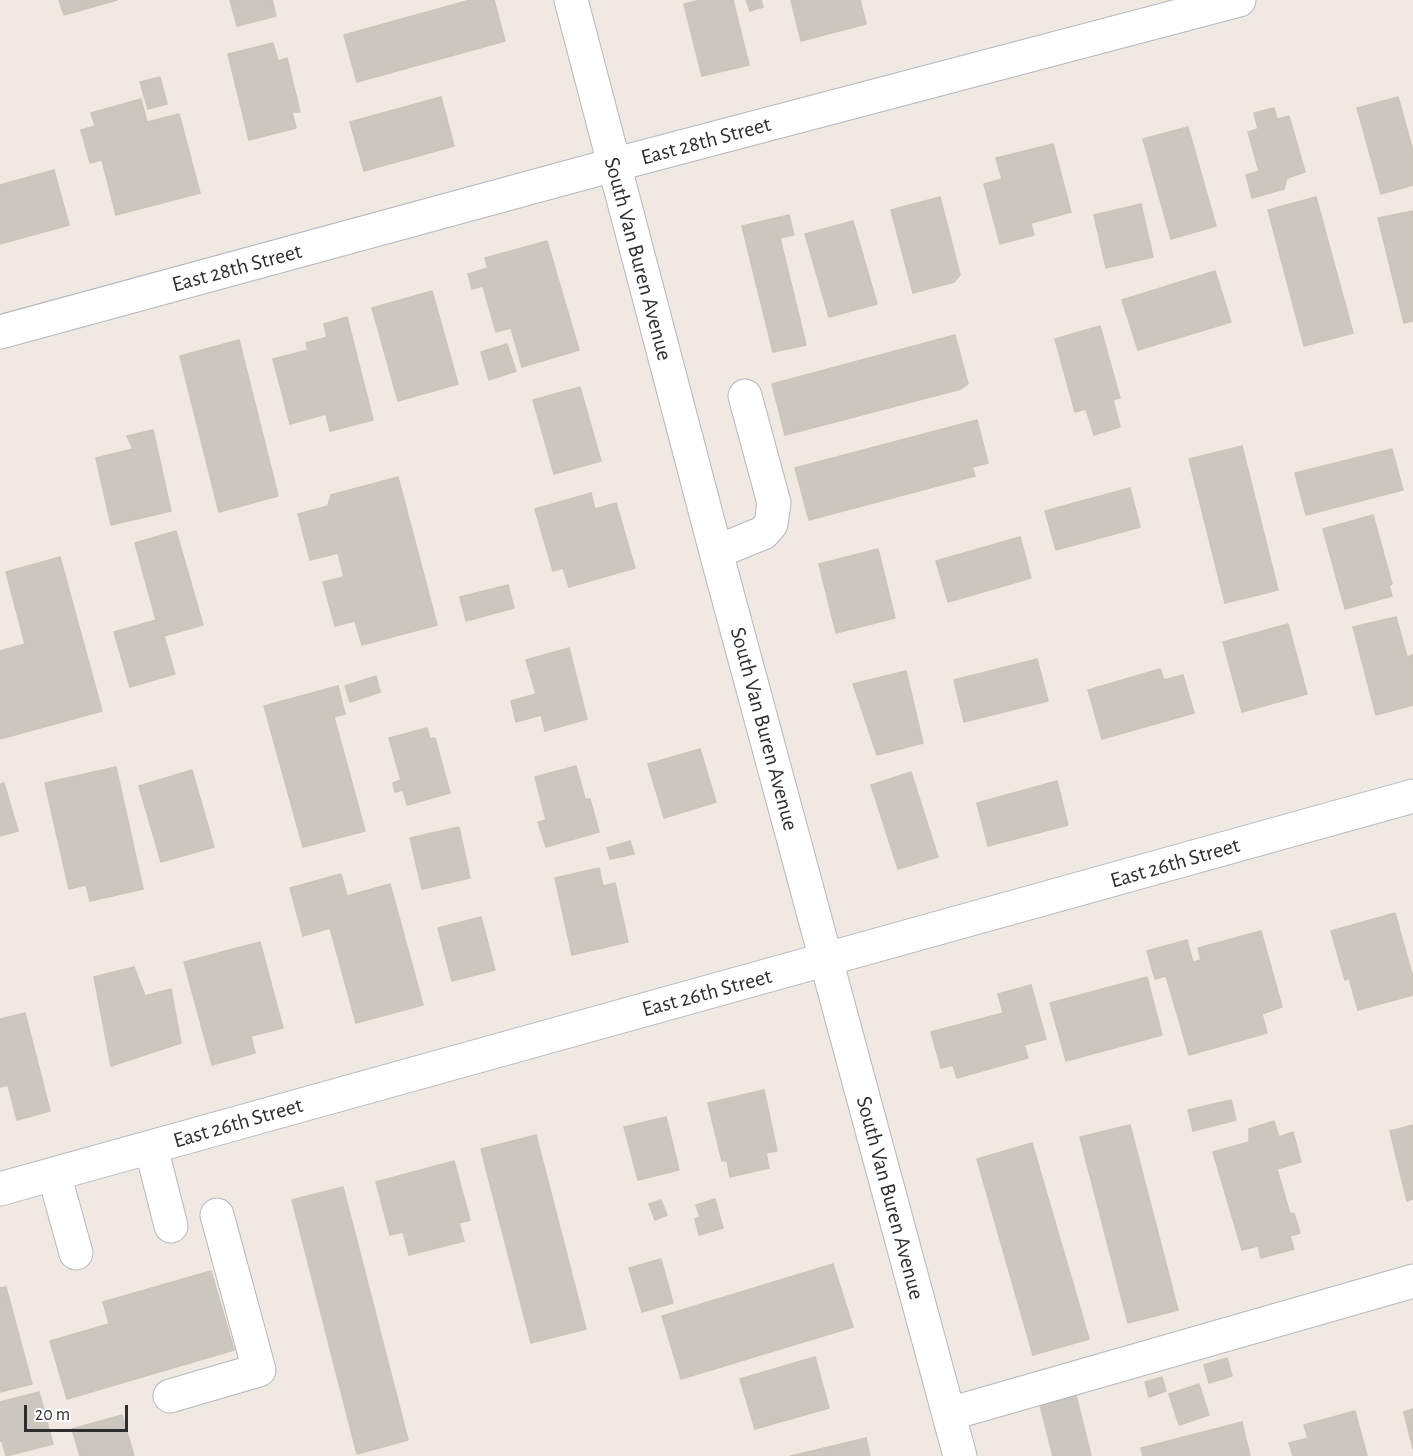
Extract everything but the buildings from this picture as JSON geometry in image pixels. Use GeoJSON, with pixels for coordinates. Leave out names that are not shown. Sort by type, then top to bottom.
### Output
{"type":"FeatureCollection","features":[{"type":"Feature","properties":{"kind":"street","name":"South Van Buren Avenue"},"geometry":{"type":"LineString","coordinates":[[571,0],[716,552],[960,1456]]}},
{"type":"Feature","properties":{"kind":"street","name":"East 28th Street"},"geometry":{"type":"LineString","coordinates":[[0,332],[613,165],[1179,7],[1239,0]]}},
{"type":"Feature","properties":{"kind":"street"},"geometry":{"type":"LineString","coordinates":[[716,552],[763,533],[771,524],[774,503],[745,396]]}},
{"type":"Feature","properties":{"kind":"street","name":"East 26th Street"},"geometry":{"type":"LineString","coordinates":[[0,1189],[1413,796]]}},
{"type":"Feature","properties":{"kind":"street"},"geometry":{"type":"LineString","coordinates":[[151,1147],[171,1226]]}},
{"type":"Feature","properties":{"kind":"street"},"geometry":{"type":"LineString","coordinates":[[54,1174],[76,1253]]}},
{"type":"Feature","properties":{"kind":"street"},"geometry":{"type":"LineString","coordinates":[[170,1396],[260,1370],[217,1215]]}},
{"type":"Feature","properties":{"kind":"street"},"geometry":{"type":"LineString","coordinates":[[949,1414],[1413,1281]]}}]}
